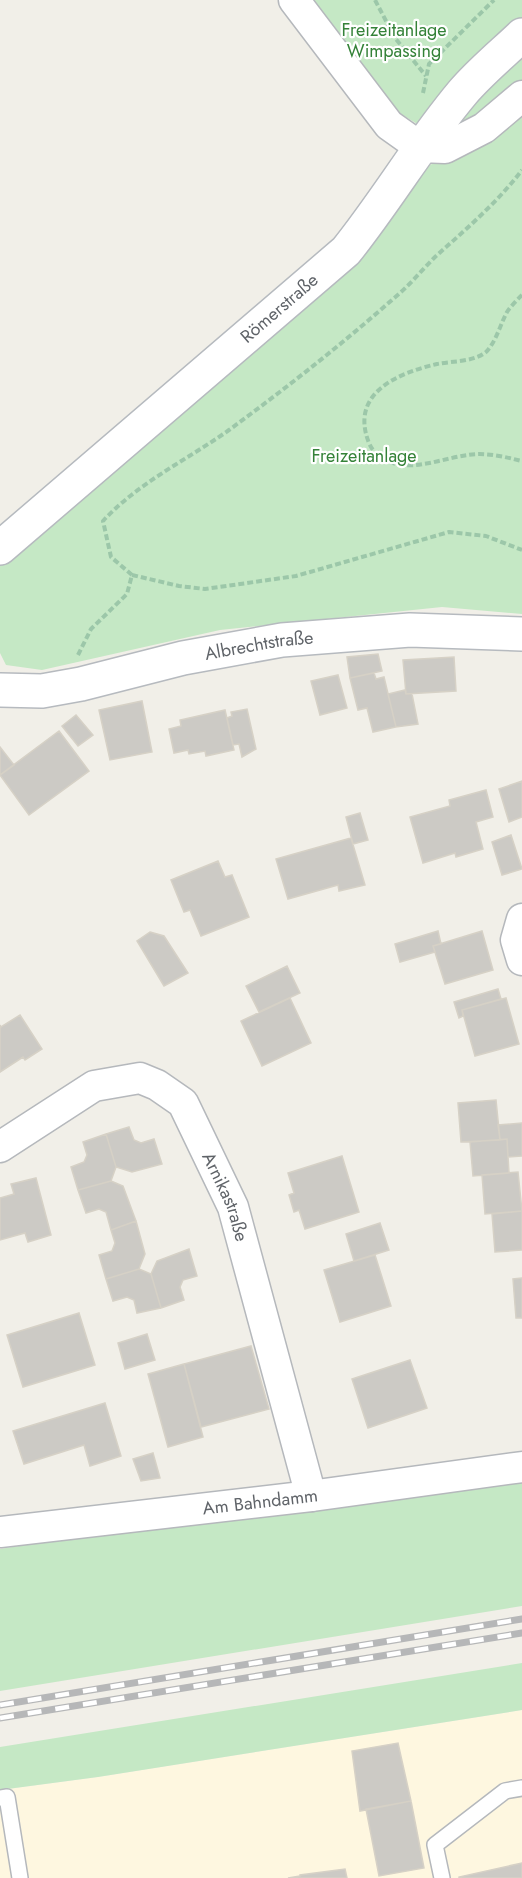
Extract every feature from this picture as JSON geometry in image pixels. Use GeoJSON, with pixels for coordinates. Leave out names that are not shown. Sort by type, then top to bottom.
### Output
{"type":"FeatureCollection","features":[{"type":"Feature","properties":{"kind":"main road","name":"Römerstraße"},"geometry":{"type":"LineString","coordinates":[[0,548],[346,251],[379,210],[420,147],[464,91],[522,35]]}},
{"type":"Feature","properties":{"kind":"main road","name":"Albrechtstraße"},"geometry":{"type":"LineString","coordinates":[[0,690],[42,691],[81,684],[183,658],[282,640],[410,630],[471,630],[522,634]]}},
{"type":"Feature","properties":{"kind":"street"},"geometry":{"type":"LineString","coordinates":[[294,0],[389,124],[420,147],[445,148],[484,128],[522,96]]}},
{"type":"Feature","properties":{"kind":"street"},"geometry":{"type":"LineString","coordinates":[[522,920],[516,940],[522,960]]}},
{"type":"Feature","properties":{"kind":"street","name":"Arnikastraße"},"geometry":{"type":"LineString","coordinates":[[0,1147],[94,1086],[140,1078],[157,1085],[183,1103],[233,1207],[311,1497]]}},
{"type":"Feature","properties":{"kind":"street","name":"Am Bahndamm"},"geometry":{"type":"LineString","coordinates":[[0,1532],[311,1497],[522,1467]]}},
{"type":"Feature","properties":{"kind":"lane"},"geometry":{"type":"LineString","coordinates":[[442,1878],[435,1845],[505,1791],[522,1788]]}},
{"type":"Feature","properties":{"kind":"lane"},"geometry":{"type":"LineString","coordinates":[[0,1798],[7,1797],[20,1878]]}},
{"type":"Feature","properties":{"kind":"path"},"geometry":{"type":"LineString","coordinates":[[375,0],[395,38],[427,77]]}},
{"type":"Feature","properties":{"kind":"path"},"geometry":{"type":"LineString","coordinates":[[422,96],[429,64],[494,0]]}},
{"type":"Feature","properties":{"kind":"path"},"geometry":{"type":"LineString","coordinates":[[522,170],[469,228],[434,258],[395,298],[329,353],[229,429],[146,484],[117,506],[104,520],[111,557],[132,575],[179,586],[205,589],[296,576],[449,532],[486,536],[522,550]]}},
{"type":"Feature","properties":{"kind":"path"},"geometry":{"type":"LineString","coordinates":[[522,295],[507,313],[491,346],[484,354],[436,365],[384,384],[372,396],[366,408],[364,421],[366,437],[372,450],[381,459],[397,465],[416,465],[471,454],[498,455],[522,461]]}},
{"type":"Feature","properties":{"kind":"path"},"geometry":{"type":"LineString","coordinates":[[77,660],[79,650],[91,629],[127,594],[132,575]]}},
{"type":"Feature","properties":{"kind":"shaded area"},"geometry":{"type":"Polygon","coordinates":[[[522,1710],[522,1878],[0,1878],[0,1790],[98,1777],[522,1710]]]}},
{"type":"Feature","properties":{"kind":"green space","name":"Freizeitanlage"},"geometry":{"type":"Polygon","coordinates":[[[311,0],[522,0],[522,614],[442,607],[220,630],[42,670],[6,665],[0,653],[0,563],[373,237],[430,165],[460,150],[401,114],[311,0]]]}},
{"type":"Feature","properties":{"kind":"green space"},"geometry":{"type":"Polygon","coordinates":[[[522,1472],[522,1606],[0,1691],[0,1549],[262,1508],[522,1472]]]}},
{"type":"Feature","properties":{"kind":"green space"},"geometry":{"type":"Polygon","coordinates":[[[522,1663],[522,1710],[98,1777],[0,1790],[0,1747],[522,1663]]]}},
{"type":"Feature","properties":{"kind":"building"},"geometry":{"type":"Polygon","coordinates":[[[378,654],[382,671],[350,678],[347,657],[378,654]]]}},
{"type":"Feature","properties":{"kind":"building"},"geometry":{"type":"Polygon","coordinates":[[[454,657],[456,691],[406,694],[403,660],[454,657]]]}},
{"type":"Feature","properties":{"kind":"building"},"geometry":{"type":"Polygon","coordinates":[[[374,673],[376,679],[384,677],[396,727],[373,732],[367,708],[358,710],[350,678],[374,673]]]}},
{"type":"Feature","properties":{"kind":"building"},"geometry":{"type":"Polygon","coordinates":[[[338,675],[347,708],[320,715],[311,681],[338,675]]]}},
{"type":"Feature","properties":{"kind":"building"},"geometry":{"type":"Polygon","coordinates":[[[405,690],[406,694],[412,694],[418,724],[396,727],[388,694],[405,690]]]}},
{"type":"Feature","properties":{"kind":"building"},"geometry":{"type":"Polygon","coordinates":[[[142,701],[152,752],[110,760],[99,710],[142,701]]]}},
{"type":"Feature","properties":{"kind":"building"},"geometry":{"type":"Polygon","coordinates":[[[247,709],[256,749],[242,757],[239,744],[233,745],[227,718],[232,716],[231,712],[247,709]]]}},
{"type":"Feature","properties":{"kind":"building"},"geometry":{"type":"Polygon","coordinates":[[[225,710],[234,750],[206,756],[205,751],[189,754],[188,750],[174,753],[169,729],[181,726],[180,720],[225,710]]]}},
{"type":"Feature","properties":{"kind":"building"},"geometry":{"type":"Polygon","coordinates":[[[76,715],[93,735],[78,746],[62,726],[76,715]]]}},
{"type":"Feature","properties":{"kind":"building"},"geometry":{"type":"Polygon","coordinates":[[[59,731],[89,771],[29,815],[0,775],[59,731]]]}},
{"type":"Feature","properties":{"kind":"building"},"geometry":{"type":"Polygon","coordinates":[[[0,747],[14,765],[0,775],[0,747]]]}},
{"type":"Feature","properties":{"kind":"building"},"geometry":{"type":"Polygon","coordinates":[[[522,781],[522,817],[509,822],[499,789],[522,781]]]}},
{"type":"Feature","properties":{"kind":"building"},"geometry":{"type":"Polygon","coordinates":[[[486,790],[493,817],[476,822],[483,849],[456,857],[455,853],[423,863],[410,817],[450,806],[449,800],[486,790]]]}},
{"type":"Feature","properties":{"kind":"building"},"geometry":{"type":"Polygon","coordinates":[[[360,813],[368,840],[353,844],[346,817],[360,813]]]}},
{"type":"Feature","properties":{"kind":"building"},"geometry":{"type":"Polygon","coordinates":[[[511,835],[522,869],[502,875],[492,842],[511,835]]]}},
{"type":"Feature","properties":{"kind":"building"},"geometry":{"type":"Polygon","coordinates":[[[351,838],[365,885],[339,891],[338,885],[288,899],[276,859],[351,838]]]}},
{"type":"Feature","properties":{"kind":"building"},"geometry":{"type":"Polygon","coordinates":[[[218,861],[225,877],[232,875],[249,917],[201,936],[190,910],[184,912],[171,880],[218,861]]]}},
{"type":"Feature","properties":{"kind":"building"},"geometry":{"type":"Polygon","coordinates":[[[438,931],[441,944],[433,946],[435,952],[400,962],[395,944],[438,931]]]}},
{"type":"Feature","properties":{"kind":"building"},"geometry":{"type":"Polygon","coordinates":[[[482,931],[493,970],[445,984],[433,946],[482,931]]]}},
{"type":"Feature","properties":{"kind":"building"},"geometry":{"type":"Polygon","coordinates":[[[150,932],[164,936],[188,973],[164,986],[137,941],[150,932]]]}},
{"type":"Feature","properties":{"kind":"building"},"geometry":{"type":"Polygon","coordinates":[[[287,966],[300,993],[259,1012],[246,986],[287,966]]]}},
{"type":"Feature","properties":{"kind":"building"},"geometry":{"type":"Polygon","coordinates":[[[498,989],[501,999],[462,1010],[463,1016],[459,1018],[454,1002],[498,989]]]}},
{"type":"Feature","properties":{"kind":"building"},"geometry":{"type":"Polygon","coordinates":[[[290,998],[311,1043],[262,1066],[241,1021],[290,998]]]}},
{"type":"Feature","properties":{"kind":"building"},"geometry":{"type":"Polygon","coordinates":[[[506,998],[519,1044],[475,1056],[462,1010],[506,998]]]}},
{"type":"Feature","properties":{"kind":"building"},"geometry":{"type":"Polygon","coordinates":[[[20,1015],[42,1049],[25,1060],[23,1057],[0,1072],[0,1025],[1,1027],[20,1015]]]}},
{"type":"Feature","properties":{"kind":"building"},"geometry":{"type":"Polygon","coordinates":[[[496,1100],[500,1140],[461,1142],[458,1103],[496,1100]]]}},
{"type":"Feature","properties":{"kind":"building"},"geometry":{"type":"Polygon","coordinates":[[[522,1123],[522,1156],[508,1157],[507,1139],[500,1140],[498,1125],[522,1123]]]}},
{"type":"Feature","properties":{"kind":"building"},"geometry":{"type":"Polygon","coordinates":[[[129,1127],[134,1140],[141,1143],[154,1139],[162,1164],[132,1172],[116,1167],[106,1134],[129,1127]]]}},
{"type":"Feature","properties":{"kind":"building"},"geometry":{"type":"Polygon","coordinates":[[[106,1134],[116,1167],[111,1181],[78,1190],[71,1167],[84,1162],[87,1155],[83,1142],[106,1134]]]}},
{"type":"Feature","properties":{"kind":"building"},"geometry":{"type":"Polygon","coordinates":[[[507,1139],[509,1173],[473,1176],[470,1142],[507,1139]]]}},
{"type":"Feature","properties":{"kind":"building"},"geometry":{"type":"Polygon","coordinates":[[[342,1156],[359,1212],[305,1229],[299,1210],[294,1212],[289,1195],[294,1193],[288,1173],[342,1156]]]}},
{"type":"Feature","properties":{"kind":"building"},"geometry":{"type":"Polygon","coordinates":[[[518,1172],[522,1211],[485,1214],[482,1175],[518,1172]]]}},
{"type":"Feature","properties":{"kind":"building"},"geometry":{"type":"Polygon","coordinates":[[[36,1178],[51,1235],[28,1242],[25,1233],[0,1240],[0,1198],[14,1194],[11,1184],[36,1178]]]}},
{"type":"Feature","properties":{"kind":"building"},"geometry":{"type":"Polygon","coordinates":[[[111,1181],[123,1186],[136,1221],[111,1230],[106,1212],[99,1209],[86,1213],[78,1190],[111,1181]]]}},
{"type":"Feature","properties":{"kind":"building"},"geometry":{"type":"Polygon","coordinates":[[[522,1211],[522,1250],[495,1252],[492,1214],[522,1211]]]}},
{"type":"Feature","properties":{"kind":"building"},"geometry":{"type":"Polygon","coordinates":[[[136,1221],[145,1254],[139,1269],[106,1279],[99,1255],[112,1251],[115,1243],[111,1230],[136,1221]]]}},
{"type":"Feature","properties":{"kind":"building"},"geometry":{"type":"Polygon","coordinates":[[[380,1223],[389,1250],[354,1261],[346,1234],[380,1223]]]}},
{"type":"Feature","properties":{"kind":"building"},"geometry":{"type":"Polygon","coordinates":[[[189,1249],[197,1276],[183,1280],[180,1287],[184,1300],[161,1308],[151,1274],[157,1261],[189,1249]]]}},
{"type":"Feature","properties":{"kind":"building"},"geometry":{"type":"Polygon","coordinates":[[[375,1255],[391,1306],[340,1322],[324,1270],[375,1255]]]}},
{"type":"Feature","properties":{"kind":"building"},"geometry":{"type":"Polygon","coordinates":[[[139,1269],[151,1274],[161,1308],[137,1313],[134,1300],[127,1297],[113,1301],[106,1279],[139,1269]]]}},
{"type":"Feature","properties":{"kind":"building"},"geometry":{"type":"Polygon","coordinates":[[[522,1278],[522,1318],[516,1318],[513,1279],[522,1278]]]}},
{"type":"Feature","properties":{"kind":"building"},"geometry":{"type":"Polygon","coordinates":[[[79,1313],[95,1365],[23,1387],[7,1335],[79,1313]]]}},
{"type":"Feature","properties":{"kind":"building"},"geometry":{"type":"Polygon","coordinates":[[[147,1334],[155,1360],[125,1369],[118,1343],[147,1334]]]}},
{"type":"Feature","properties":{"kind":"building"},"geometry":{"type":"Polygon","coordinates":[[[251,1346],[269,1409],[201,1427],[184,1364],[251,1346]]]}},
{"type":"Feature","properties":{"kind":"building"},"geometry":{"type":"Polygon","coordinates":[[[410,1360],[427,1408],[368,1428],[352,1379],[410,1360]]]}},
{"type":"Feature","properties":{"kind":"building"},"geometry":{"type":"Polygon","coordinates":[[[184,1364],[203,1437],[168,1447],[148,1374],[184,1364]]]}},
{"type":"Feature","properties":{"kind":"building"},"geometry":{"type":"Polygon","coordinates":[[[105,1403],[121,1456],[90,1466],[84,1445],[24,1464],[13,1431],[105,1403]]]}},
{"type":"Feature","properties":{"kind":"building"},"geometry":{"type":"Polygon","coordinates":[[[153,1453],[160,1478],[141,1481],[133,1459],[153,1453]]]}},
{"type":"Feature","properties":{"kind":"building"},"geometry":{"type":"Polygon","coordinates":[[[398,1743],[411,1801],[360,1811],[352,1751],[398,1743]]]}},
{"type":"Feature","properties":{"kind":"building"},"geometry":{"type":"Polygon","coordinates":[[[411,1801],[424,1868],[379,1876],[366,1809],[411,1801]]]}},
{"type":"Feature","properties":{"kind":"building"},"geometry":{"type":"Polygon","coordinates":[[[522,1863],[522,1878],[459,1878],[459,1877],[522,1863]]]}},
{"type":"Feature","properties":{"kind":"building"},"geometry":{"type":"Polygon","coordinates":[[[345,1869],[347,1878],[288,1878],[300,1875],[345,1869]]]}},
{"type":"Feature","properties":{"kind":"railway"},"geometry":{"type":"LineString","coordinates":[[0,1705],[522,1619]]}},
{"type":"Feature","properties":{"kind":"railway"},"geometry":{"type":"LineString","coordinates":[[0,1718],[522,1633]]}},
{"type":"Feature","properties":{"kind":"park label","name":"Freizeitanlage Wimpassing"},"geometry":{"type":"Point","coordinates":[394,40]}}]}
